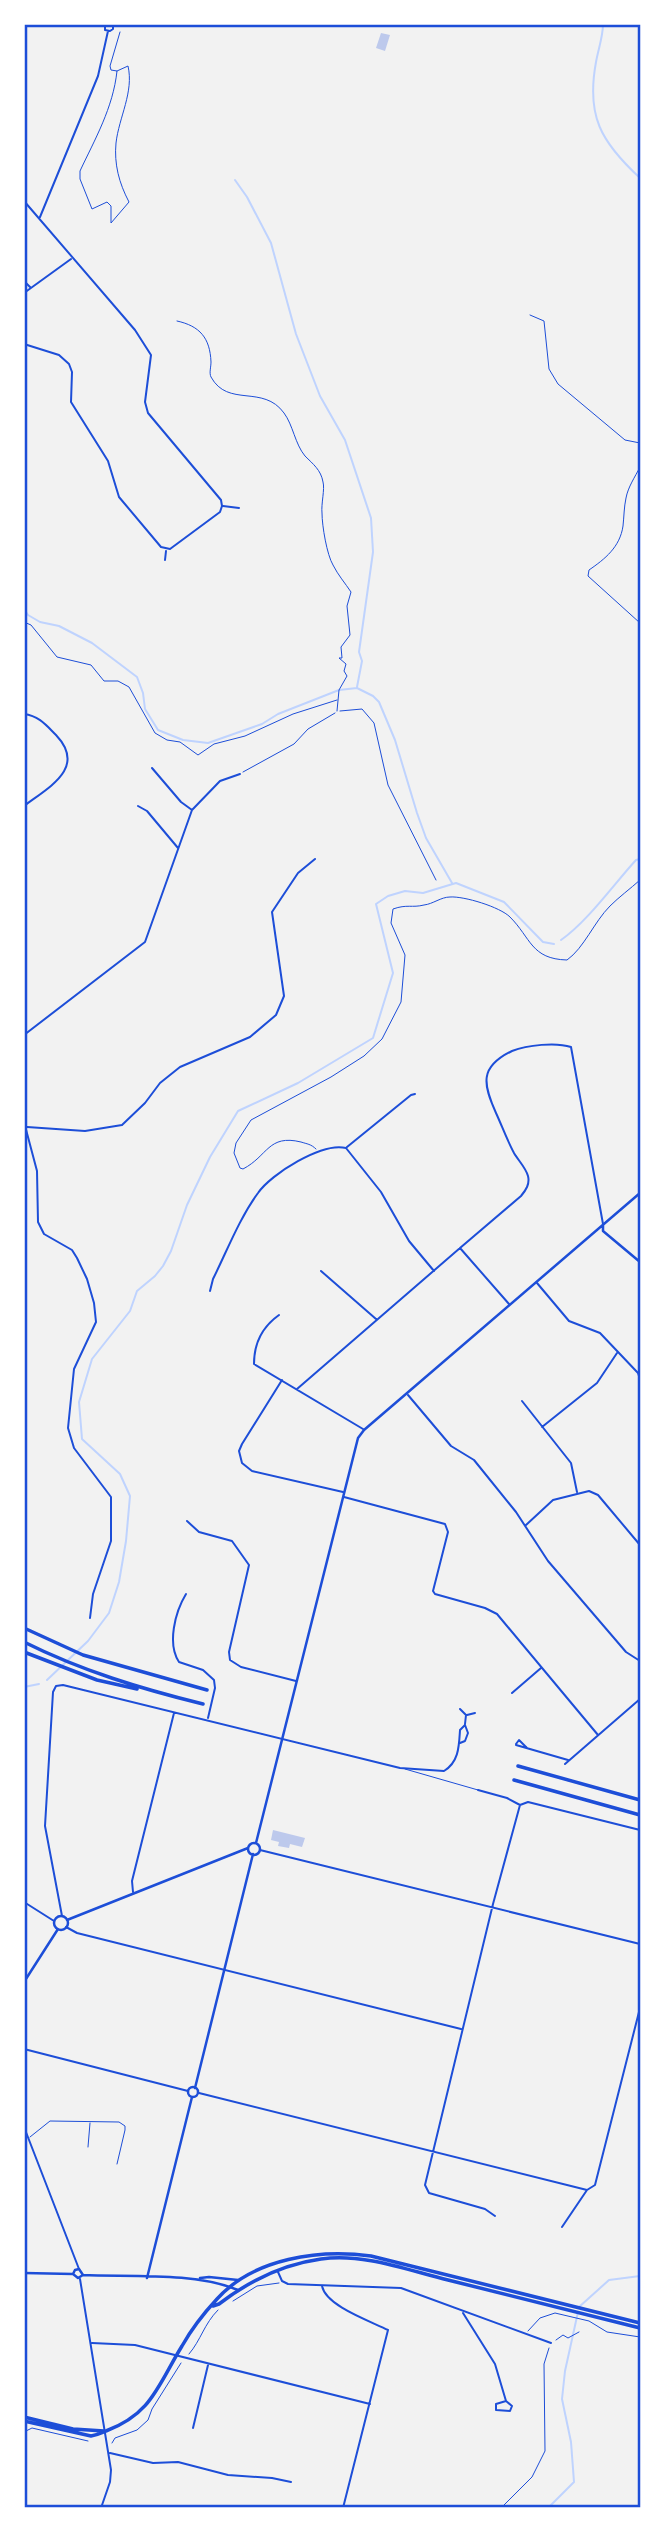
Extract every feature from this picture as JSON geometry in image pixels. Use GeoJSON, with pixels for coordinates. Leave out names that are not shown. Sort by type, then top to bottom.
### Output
{"type":"FeatureCollection","features":[{"type":"Feature","properties":{"kind":"main road"},"geometry":{"type":"LineString","coordinates":[[24,1628],[83,1655],[207,1690]]}},
{"type":"Feature","properties":{"kind":"main road"},"geometry":{"type":"LineString","coordinates":[[24,1642],[72,1664],[149,1691]]}},
{"type":"Feature","properties":{"kind":"main road"},"geometry":{"type":"LineString","coordinates":[[24,1652],[115,1685],[203,1704]]}},
{"type":"Feature","properties":{"kind":"main road"},"geometry":{"type":"LineString","coordinates":[[518,1766],[605,1788],[640,1800]]}},
{"type":"Feature","properties":{"kind":"main road"},"geometry":{"type":"LineString","coordinates":[[514,1780],[640,1815]]}},
{"type":"Feature","properties":{"kind":"main road"},"geometry":{"type":"LineString","coordinates":[[24,2419],[84,2435],[97,2435],[129,2422],[146,2406],[189,2334],[216,2300],[245,2278],[268,2267],[321,2254],[346,2253],[400,2263],[640,2325]]}},
{"type":"Feature","properties":{"kind":"main road"},"geometry":{"type":"LineString","coordinates":[[213,2306],[277,2271],[323,2259],[362,2259],[555,2304]]}},
{"type":"Feature","properties":{"kind":"street"},"geometry":{"type":"LineString","coordinates":[[105,24],[108,31]]}},
{"type":"Feature","properties":{"kind":"street"},"geometry":{"type":"LineString","coordinates":[[40,219],[98,76],[108,31],[112,30],[113,24]]}},
{"type":"Feature","properties":{"kind":"street"},"geometry":{"type":"LineString","coordinates":[[24,201],[135,330],[151,355],[145,394],[148,413],[221,500],[220,512],[166,550]]}},
{"type":"Feature","properties":{"kind":"street"},"geometry":{"type":"LineString","coordinates":[[24,293],[73,258]]}},
{"type":"Feature","properties":{"kind":"street"},"geometry":{"type":"LineString","coordinates":[[24,281],[30,288]]}},
{"type":"Feature","properties":{"kind":"street"},"geometry":{"type":"LineString","coordinates":[[24,344],[59,355],[69,364],[72,372],[72,402],[108,461],[119,497],[154,540],[166,550]]}},
{"type":"Feature","properties":{"kind":"street"},"geometry":{"type":"LineString","coordinates":[[222,506],[239,508]]}},
{"type":"Feature","properties":{"kind":"street"},"geometry":{"type":"LineString","coordinates":[[165,560],[166,550]]}},
{"type":"Feature","properties":{"kind":"street"},"geometry":{"type":"LineString","coordinates":[[24,714],[37,717],[47,725],[65,745],[68,759],[62,776],[24,806]]}},
{"type":"Feature","properties":{"kind":"street"},"geometry":{"type":"LineString","coordinates":[[152,768],[181,802],[192,810]]}},
{"type":"Feature","properties":{"kind":"street"},"geometry":{"type":"LineString","coordinates":[[24,1035],[145,942],[192,810],[220,781],[240,774]]}},
{"type":"Feature","properties":{"kind":"street"},"geometry":{"type":"LineString","coordinates":[[138,806],[147,811],[178,849]]}},
{"type":"Feature","properties":{"kind":"street"},"geometry":{"type":"LineString","coordinates":[[26,1126],[85,1131],[122,1125],[145,1103],[160,1083],[180,1067],[250,1037],[276,1015],[284,996],[272,912],[298,873],[315,859]]}},
{"type":"Feature","properties":{"kind":"street"},"geometry":{"type":"LineString","coordinates":[[297,1389],[521,1196],[528,1181],[527,1173],[513,1152],[485,1084],[488,1071],[499,1059],[517,1049],[568,1045],[572,1050],[603,1231],[640,1262]]}},
{"type":"Feature","properties":{"kind":"street"},"geometry":{"type":"LineString","coordinates":[[346,1148],[415,1094]]}},
{"type":"Feature","properties":{"kind":"street"},"geometry":{"type":"LineString","coordinates":[[24,1122],[37,1171],[38,1222],[44,1234],[72,1251],[77,1258],[94,1303],[96,1322],[74,1369],[68,1428],[74,1448],[111,1497],[111,1541],[93,1594],[90,1618]]}},
{"type":"Feature","properties":{"kind":"street"},"geometry":{"type":"LineString","coordinates":[[210,1291],[213,1279],[261,1188],[296,1162],[332,1146],[346,1148],[381,1192],[409,1241],[434,1271]]}},
{"type":"Feature","properties":{"kind":"street"},"geometry":{"type":"LineString","coordinates":[[260,1850],[256,1843],[358,1438],[364,1430],[640,1193]]}},
{"type":"Feature","properties":{"kind":"street"},"geometry":{"type":"LineString","coordinates":[[460,1248],[510,1305]]}},
{"type":"Feature","properties":{"kind":"street"},"geometry":{"type":"LineString","coordinates":[[321,1271],[377,1319]]}},
{"type":"Feature","properties":{"kind":"street"},"geometry":{"type":"LineString","coordinates":[[537,1282],[569,1321],[600,1333],[638,1373],[640,1379]]}},
{"type":"Feature","properties":{"kind":"street"},"geometry":{"type":"LineString","coordinates":[[279,1315],[272,1320],[258,1340],[254,1364],[364,1430]]}},
{"type":"Feature","properties":{"kind":"street"},"geometry":{"type":"LineString","coordinates":[[541,1427],[597,1383],[618,1352]]}},
{"type":"Feature","properties":{"kind":"street"},"geometry":{"type":"LineString","coordinates":[[282,1380],[242,1444],[242,1463],[252,1471],[344,1492]]}},
{"type":"Feature","properties":{"kind":"street"},"geometry":{"type":"LineString","coordinates":[[406,1394],[451,1446],[474,1460],[526,1525],[557,1571],[626,1652],[640,1661]]}},
{"type":"Feature","properties":{"kind":"street"},"geometry":{"type":"LineString","coordinates":[[522,1401],[570,1463],[577,1493]]}},
{"type":"Feature","properties":{"kind":"street"},"geometry":{"type":"LineString","coordinates":[[526,1525],[553,1500],[589,1491],[598,1495],[640,1545]]}},
{"type":"Feature","properties":{"kind":"street"},"geometry":{"type":"LineString","coordinates":[[343,1497],[445,1524],[448,1532],[434,1593],[492,1611],[598,1735]]}},
{"type":"Feature","properties":{"kind":"street"},"geometry":{"type":"LineString","coordinates":[[187,1521],[199,1532],[232,1541],[249,1565],[229,1652],[230,1660],[241,1667],[297,1681]]}},
{"type":"Feature","properties":{"kind":"street"},"geometry":{"type":"LineString","coordinates":[[186,1594],[172,1639],[173,1645],[179,1662],[203,1670],[214,1680],[215,1688],[207,1719]]}},
{"type":"Feature","properties":{"kind":"street"},"geometry":{"type":"LineString","coordinates":[[512,1693],[541,1667]]}},
{"type":"Feature","properties":{"kind":"street"},"geometry":{"type":"LineString","coordinates":[[67,1920],[62,1916],[45,1826],[53,1692],[56,1686],[63,1685],[175,1711],[400,1768],[444,1771],[454,1761],[460,1744],[460,1730],[465,1726]]}},
{"type":"Feature","properties":{"kind":"street"},"geometry":{"type":"LineString","coordinates":[[565,1764],[640,1699]]}},
{"type":"Feature","properties":{"kind":"street"},"geometry":{"type":"LineString","coordinates":[[460,1709],[466,1715]]}},
{"type":"Feature","properties":{"kind":"street"},"geometry":{"type":"LineString","coordinates":[[133,1892],[132,1881],[175,1711]]}},
{"type":"Feature","properties":{"kind":"street"},"geometry":{"type":"LineString","coordinates":[[466,1715],[475,1713]]}},
{"type":"Feature","properties":{"kind":"street"},"geometry":{"type":"LineString","coordinates":[[460,1744],[465,1741],[468,1733],[465,1726],[466,1715]]}},
{"type":"Feature","properties":{"kind":"street"},"geometry":{"type":"LineString","coordinates":[[527,1748],[569,1760]]}},
{"type":"Feature","properties":{"kind":"street"},"geometry":{"type":"LineString","coordinates":[[478,1790],[507,1798],[520,1805],[528,1802],[640,1830]]}},
{"type":"Feature","properties":{"kind":"street"},"geometry":{"type":"LineString","coordinates":[[495,2217],[485,2209],[426,2190],[432,2151],[520,1805]]}},
{"type":"Feature","properties":{"kind":"street"},"geometry":{"type":"LineString","coordinates":[[67,1920],[256,1843]]}},
{"type":"Feature","properties":{"kind":"street"},"geometry":{"type":"LineString","coordinates":[[248,1848],[253,1854]]}},
{"type":"Feature","properties":{"kind":"street"},"geometry":{"type":"LineString","coordinates":[[198,2094],[195,2088],[253,1854],[260,1850],[640,1944]]}},
{"type":"Feature","properties":{"kind":"street"},"geometry":{"type":"LineString","coordinates":[[24,1902],[54,1921],[58,1929]]}},
{"type":"Feature","properties":{"kind":"street"},"geometry":{"type":"LineString","coordinates":[[54,1921],[62,1916]]}},
{"type":"Feature","properties":{"kind":"street"},"geometry":{"type":"LineString","coordinates":[[66,1927],[67,1920]]}},
{"type":"Feature","properties":{"kind":"street"},"geometry":{"type":"LineString","coordinates":[[24,1982],[58,1929],[66,1927],[77,1933],[462,2029]]}},
{"type":"Feature","properties":{"kind":"street"},"geometry":{"type":"LineString","coordinates":[[562,2227],[587,2190],[594,2185],[640,2008]]}},
{"type":"Feature","properties":{"kind":"street"},"geometry":{"type":"LineString","coordinates":[[24,2050],[188,2091],[195,2088]]}},
{"type":"Feature","properties":{"kind":"street"},"geometry":{"type":"LineString","coordinates":[[188,2091],[192,2098]]}},
{"type":"Feature","properties":{"kind":"street"},"geometry":{"type":"LineString","coordinates":[[148,2277],[192,2098],[198,2094],[587,2190]]}},
{"type":"Feature","properties":{"kind":"street"},"geometry":{"type":"LineString","coordinates":[[24,2127],[82,2271],[109,2453],[111,2478],[101,2508]]}},
{"type":"Feature","properties":{"kind":"street"},"geometry":{"type":"LineString","coordinates":[[73,2274],[79,2269]]}},
{"type":"Feature","properties":{"kind":"street"},"geometry":{"type":"LineString","coordinates":[[277,2271],[282,2281],[288,2284],[401,2288],[551,2343]]}},
{"type":"Feature","properties":{"kind":"street"},"geometry":{"type":"LineString","coordinates":[[24,2273],[197,2279],[222,2282],[239,2290]]}},
{"type":"Feature","properties":{"kind":"street"},"geometry":{"type":"LineString","coordinates":[[197,2279],[245,2278]]}},
{"type":"Feature","properties":{"kind":"street"},"geometry":{"type":"LineString","coordinates":[[322,2285],[323,2292],[332,2301],[388,2330],[343,2508]]}},
{"type":"Feature","properties":{"kind":"street"},"geometry":{"type":"LineString","coordinates":[[463,2312],[495,2364],[506,2401],[513,2406],[510,2410],[496,2410],[496,2404],[506,2401]]}},
{"type":"Feature","properties":{"kind":"street"},"geometry":{"type":"LineString","coordinates":[[92,2343],[135,2345],[370,2404]]}},
{"type":"Feature","properties":{"kind":"street"},"geometry":{"type":"LineString","coordinates":[[193,2427],[209,2364]]}},
{"type":"Feature","properties":{"kind":"street"},"geometry":{"type":"LineString","coordinates":[[109,2453],[153,2463],[178,2462],[228,2475],[291,2482]]}},
{"type":"Feature","properties":{"kind":"lane"},"geometry":{"type":"LineString","coordinates":[[400,1768],[478,1790]]}},
{"type":"Feature","properties":{"kind":"lane"},"geometry":{"type":"LineString","coordinates":[[88,2147],[90,2120]]}},
{"type":"Feature","properties":{"kind":"lane"},"geometry":{"type":"LineString","coordinates":[[29,2138],[50,2121],[119,2122],[125,2126],[117,2164]]}},
{"type":"Feature","properties":{"kind":"path"},"geometry":{"type":"LineString","coordinates":[[117,71],[115,88],[103,124],[80,171],[80,179],[92,209],[107,202],[111,206],[111,223],[128,202],[120,186],[116,155],[129,72],[128,66],[117,71],[111,70],[110,66],[120,32]]}},
{"type":"Feature","properties":{"kind":"path"},"geometry":{"type":"LineString","coordinates":[[530,314],[544,321],[549,369],[558,383],[625,440],[640,443]]}},
{"type":"Feature","properties":{"kind":"path"},"geometry":{"type":"LineString","coordinates":[[177,321],[189,324],[203,334],[208,345],[210,376],[223,390],[234,397],[250,394],[280,407],[304,455],[314,463],[324,484],[321,499],[327,554],[351,592],[347,606],[350,635],[341,647],[342,658],[339,658],[346,664],[344,671],[347,676],[339,690],[337,712]]}},
{"type":"Feature","properties":{"kind":"path"},"geometry":{"type":"LineString","coordinates":[[640,467],[625,499],[622,530],[618,539],[607,557],[589,570],[588,576],[640,623]]}},
{"type":"Feature","properties":{"kind":"path"},"geometry":{"type":"LineString","coordinates":[[24,622],[31,625],[57,657],[90,665],[104,681],[118,681],[129,687],[155,733],[167,740],[180,742],[198,755],[214,744],[245,736],[293,714],[338,700]]}},
{"type":"Feature","properties":{"kind":"path"},"geometry":{"type":"LineString","coordinates":[[240,774],[294,744],[307,729],[337,712],[362,709],[374,723],[388,785],[436,880]]}},
{"type":"Feature","properties":{"kind":"path"},"geometry":{"type":"LineString","coordinates":[[317,1151],[313,1145],[288,1139],[277,1141],[243,1169],[240,1168],[234,1153],[241,1133],[251,1121],[365,1056],[382,1039],[401,1002],[405,955],[391,923],[393,909],[406,904],[423,906],[450,897],[494,906],[510,916],[528,943],[543,956],[567,960],[576,954],[581,943],[610,906],[640,880]]}},
{"type":"Feature","properties":{"kind":"path"},"geometry":{"type":"LineString","coordinates":[[232,2300],[234,2302],[257,2286],[288,2284]]}},
{"type":"Feature","properties":{"kind":"path"},"geometry":{"type":"LineString","coordinates":[[189,2354],[200,2342],[199,2335],[206,2324],[221,2308]]}},
{"type":"Feature","properties":{"kind":"path"},"geometry":{"type":"LineString","coordinates":[[531,2327],[540,2318],[555,2313],[589,2321],[607,2332],[640,2337]]}},
{"type":"Feature","properties":{"kind":"path"},"geometry":{"type":"LineString","coordinates":[[501,2508],[532,2477],[545,2451],[544,2364],[551,2343],[564,2335],[568,2338],[579,2332]]}},
{"type":"Feature","properties":{"kind":"path"},"geometry":{"type":"LineString","coordinates":[[112,2443],[115,2438],[137,2430],[148,2420],[174,2372],[185,2360]]}},
{"type":"Feature","properties":{"kind":"path"},"geometry":{"type":"LineString","coordinates":[[24,2432],[32,2428],[92,2441]]}},
{"type":"Feature","properties":{"kind":"building"},"geometry":{"type":"Polygon","coordinates":[[[381,33],[390,35],[385,51],[376,48],[381,33]]]}},
{"type":"Feature","properties":{"kind":"building"},"geometry":{"type":"Polygon","coordinates":[[[273,1830],[305,1838],[302,1847],[290,1844],[289,1848],[278,1846],[279,1842],[271,1840],[273,1830]]]}},
{"type":"Feature","properties":{"kind":"waterway"},"geometry":{"type":"LineString","coordinates":[[603,24],[593,81],[595,113],[606,140],[640,178]]}},
{"type":"Feature","properties":{"kind":"waterway"},"geometry":{"type":"LineString","coordinates":[[235,180],[271,243],[296,334],[320,396],[345,440],[371,518],[373,552],[359,652],[362,661],[357,687]]}},
{"type":"Feature","properties":{"kind":"waterway"},"geometry":{"type":"LineString","coordinates":[[24,609],[28,615],[40,622],[59,626],[92,643],[137,677],[145,709],[158,730],[183,740],[208,743],[262,724],[278,714],[339,690],[357,688],[373,696],[379,702],[395,740],[426,838],[452,883]]}},
{"type":"Feature","properties":{"kind":"waterway"},"geometry":{"type":"LineString","coordinates":[[561,940],[581,923],[636,860],[640,859]]}},
{"type":"Feature","properties":{"kind":"waterway"},"geometry":{"type":"LineString","coordinates":[[47,1680],[88,1641],[109,1613],[119,1582],[126,1541],[130,1496],[120,1474],[82,1439],[79,1402],[92,1359],[130,1311],[137,1291],[163,1266],[187,1205],[210,1157],[238,1111],[298,1083],[373,1038],[393,973],[376,904],[388,896],[405,891],[423,893],[456,883],[504,902],[543,942],[554,944]]}},
{"type":"Feature","properties":{"kind":"waterway"},"geometry":{"type":"LineString","coordinates":[[24,1687],[39,1684]]}},
{"type":"Feature","properties":{"kind":"waterway"},"geometry":{"type":"LineString","coordinates":[[579,2307],[609,2280],[640,2276]]}},
{"type":"Feature","properties":{"kind":"waterway"},"geometry":{"type":"LineString","coordinates":[[548,2508],[574,2482],[571,2442],[562,2399],[565,2371],[578,2312]]}},
{"type":"Feature","properties":{"kind":"railway"},"geometry":{"type":"LineString","coordinates":[[24,1587],[24,1617]]}}]}
